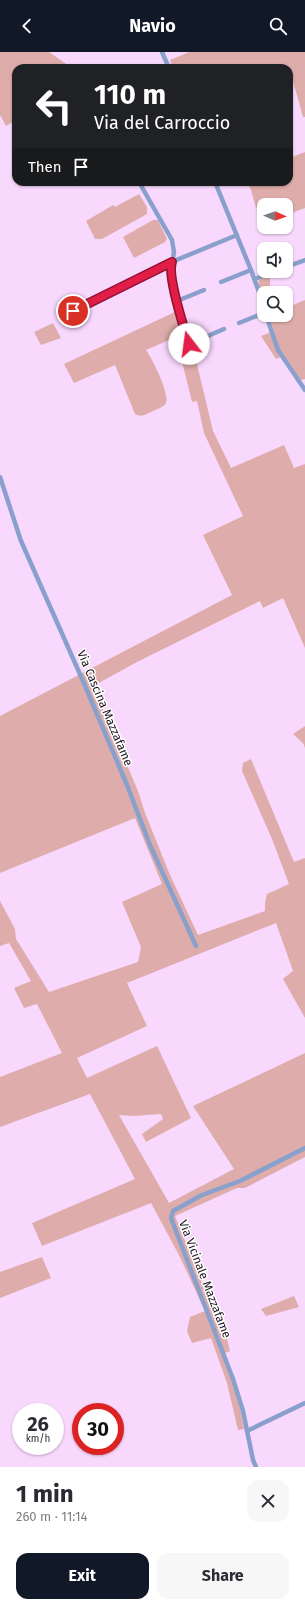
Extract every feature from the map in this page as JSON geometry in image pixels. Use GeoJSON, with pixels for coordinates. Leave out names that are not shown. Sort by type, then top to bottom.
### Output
{"type":"FeatureCollection","features":[{"type":"Feature","properties":{"kind":"street"},"geometry":{"type":"LineString","coordinates":[[162,52],[167,64]]}},
{"type":"Feature","properties":{"kind":"street"},"geometry":{"type":"LineString","coordinates":[[141,186],[171,238],[174,248],[171,270],[177,301],[189,344],[224,329]]}},
{"type":"Feature","properties":{"kind":"street"},"geometry":{"type":"LineString","coordinates":[[217,186],[257,286]]}},
{"type":"Feature","properties":{"kind":"street"},"geometry":{"type":"LineString","coordinates":[[73,311],[172,262],[237,235]]}},
{"type":"Feature","properties":{"kind":"street"},"geometry":{"type":"LineString","coordinates":[[293,264],[305,260]]}},
{"type":"Feature","properties":{"kind":"street"},"geometry":{"type":"LineString","coordinates":[[221,282],[252,270]]}},
{"type":"Feature","properties":{"kind":"street"},"geometry":{"type":"LineString","coordinates":[[177,301],[204,290]]}},
{"type":"Feature","properties":{"kind":"street"},"geometry":{"type":"LineString","coordinates":[[239,323],[257,316]]}},
{"type":"Feature","properties":{"kind":"street"},"geometry":{"type":"LineString","coordinates":[[268,322],[278,350],[305,390]]}},
{"type":"Feature","properties":{"kind":"street","name":"Via Cascina Mazzafame"},"geometry":{"type":"LineString","coordinates":[[0,476],[22,541],[127,785],[150,846],[196,946]]}},
{"type":"Feature","properties":{"kind":"street","name":"Via Vicinale Mazzafame"},"geometry":{"type":"LineString","coordinates":[[256,1467],[253,1460],[243,1411],[233,1379],[171,1218],[173,1211],[202,1195],[240,1181],[305,1148]]}},
{"type":"Feature","properties":{"kind":"street"},"geometry":{"type":"LineString","coordinates":[[247,1431],[305,1403]]}},
{"type":"Feature","properties":{"kind":"shaded area"},"geometry":{"type":"Polygon","coordinates":[[[0,52],[49,52],[66,64],[12,64],[12,122],[6,126],[0,115],[0,52]]]}},
{"type":"Feature","properties":{"kind":"shaded area"},"geometry":{"type":"Polygon","coordinates":[[[189,52],[305,52],[305,117],[303,117],[293,81],[293,64],[172,64],[170,60],[189,52]]]}},
{"type":"Feature","properties":{"kind":"shaded area"},"geometry":{"type":"Polygon","coordinates":[[[305,152],[305,208],[293,212],[293,198],[257,198],[256,208],[249,186],[293,186],[293,156],[305,152]]]}},
{"type":"Feature","properties":{"kind":"shaded area"},"geometry":{"type":"Polygon","coordinates":[[[139,194],[147,207],[147,214],[102,239],[95,239],[86,221],[113,205],[115,207],[139,194]]]}},
{"type":"Feature","properties":{"kind":"shaded area"},"geometry":{"type":"Polygon","coordinates":[[[153,220],[158,220],[167,239],[165,242],[134,258],[123,237],[153,220]]]}},
{"type":"Feature","properties":{"kind":"shaded area"},"geometry":{"type":"Polygon","coordinates":[[[263,278],[270,278],[270,286],[258,286],[259,280],[263,278]]]}},
{"type":"Feature","properties":{"kind":"shaded area"},"geometry":{"type":"Polygon","coordinates":[[[305,300],[305,379],[301,380],[284,356],[276,359],[261,336],[274,331],[270,322],[293,322],[293,305],[305,300]]]}},
{"type":"Feature","properties":{"kind":"shaded area"},"geometry":{"type":"Polygon","coordinates":[[[177,311],[188,362],[196,360],[213,431],[231,468],[284,445],[294,468],[305,464],[305,648],[283,598],[263,608],[260,601],[137,662],[95,685],[95,690],[138,791],[145,813],[170,875],[198,935],[265,911],[267,894],[289,884],[272,839],[242,771],[243,763],[251,759],[294,862],[305,858],[305,1018],[283,979],[293,971],[276,923],[127,983],[147,1026],[77,1058],[87,1078],[157,1046],[191,1118],[146,1142],[142,1134],[163,1119],[161,1114],[133,1116],[119,1115],[169,1203],[234,1169],[193,1106],[305,1053],[305,1157],[245,1188],[237,1188],[175,1216],[202,1283],[212,1292],[224,1327],[230,1351],[222,1354],[235,1391],[244,1429],[238,1430],[227,1383],[211,1338],[192,1343],[187,1331],[190,1317],[205,1311],[180,1257],[151,1203],[42,1246],[32,1223],[135,1179],[90,1094],[0,1127],[0,1077],[62,1053],[37,1004],[24,1008],[14,988],[31,981],[9,943],[0,946],[0,901],[15,929],[16,939],[49,992],[138,962],[141,947],[122,902],[162,884],[135,818],[0,873],[0,716],[232,595],[203,535],[243,516],[204,433],[197,401],[192,402],[176,337],[146,350],[160,376],[167,398],[164,406],[140,416],[135,414],[115,365],[74,383],[64,364],[177,311]]]}},
{"type":"Feature","properties":{"kind":"shaded area"},"geometry":{"type":"Polygon","coordinates":[[[53,323],[61,338],[41,345],[34,332],[53,323]]]}},
{"type":"Feature","properties":{"kind":"shaded area"},"geometry":{"type":"Polygon","coordinates":[[[305,726],[305,748],[303,743],[293,734],[305,726]]]}},
{"type":"Feature","properties":{"kind":"shaded area"},"geometry":{"type":"Polygon","coordinates":[[[42,1257],[51,1278],[0,1298],[0,1272],[42,1257]]]}},
{"type":"Feature","properties":{"kind":"shaded area"},"geometry":{"type":"Polygon","coordinates":[[[294,1296],[299,1307],[266,1316],[261,1309],[294,1296]]]}},
{"type":"Feature","properties":{"kind":"route"},"geometry":{"type":"LineString","coordinates":[[73,311],[172,262],[171,270],[176,298],[189,344]]}}]}
